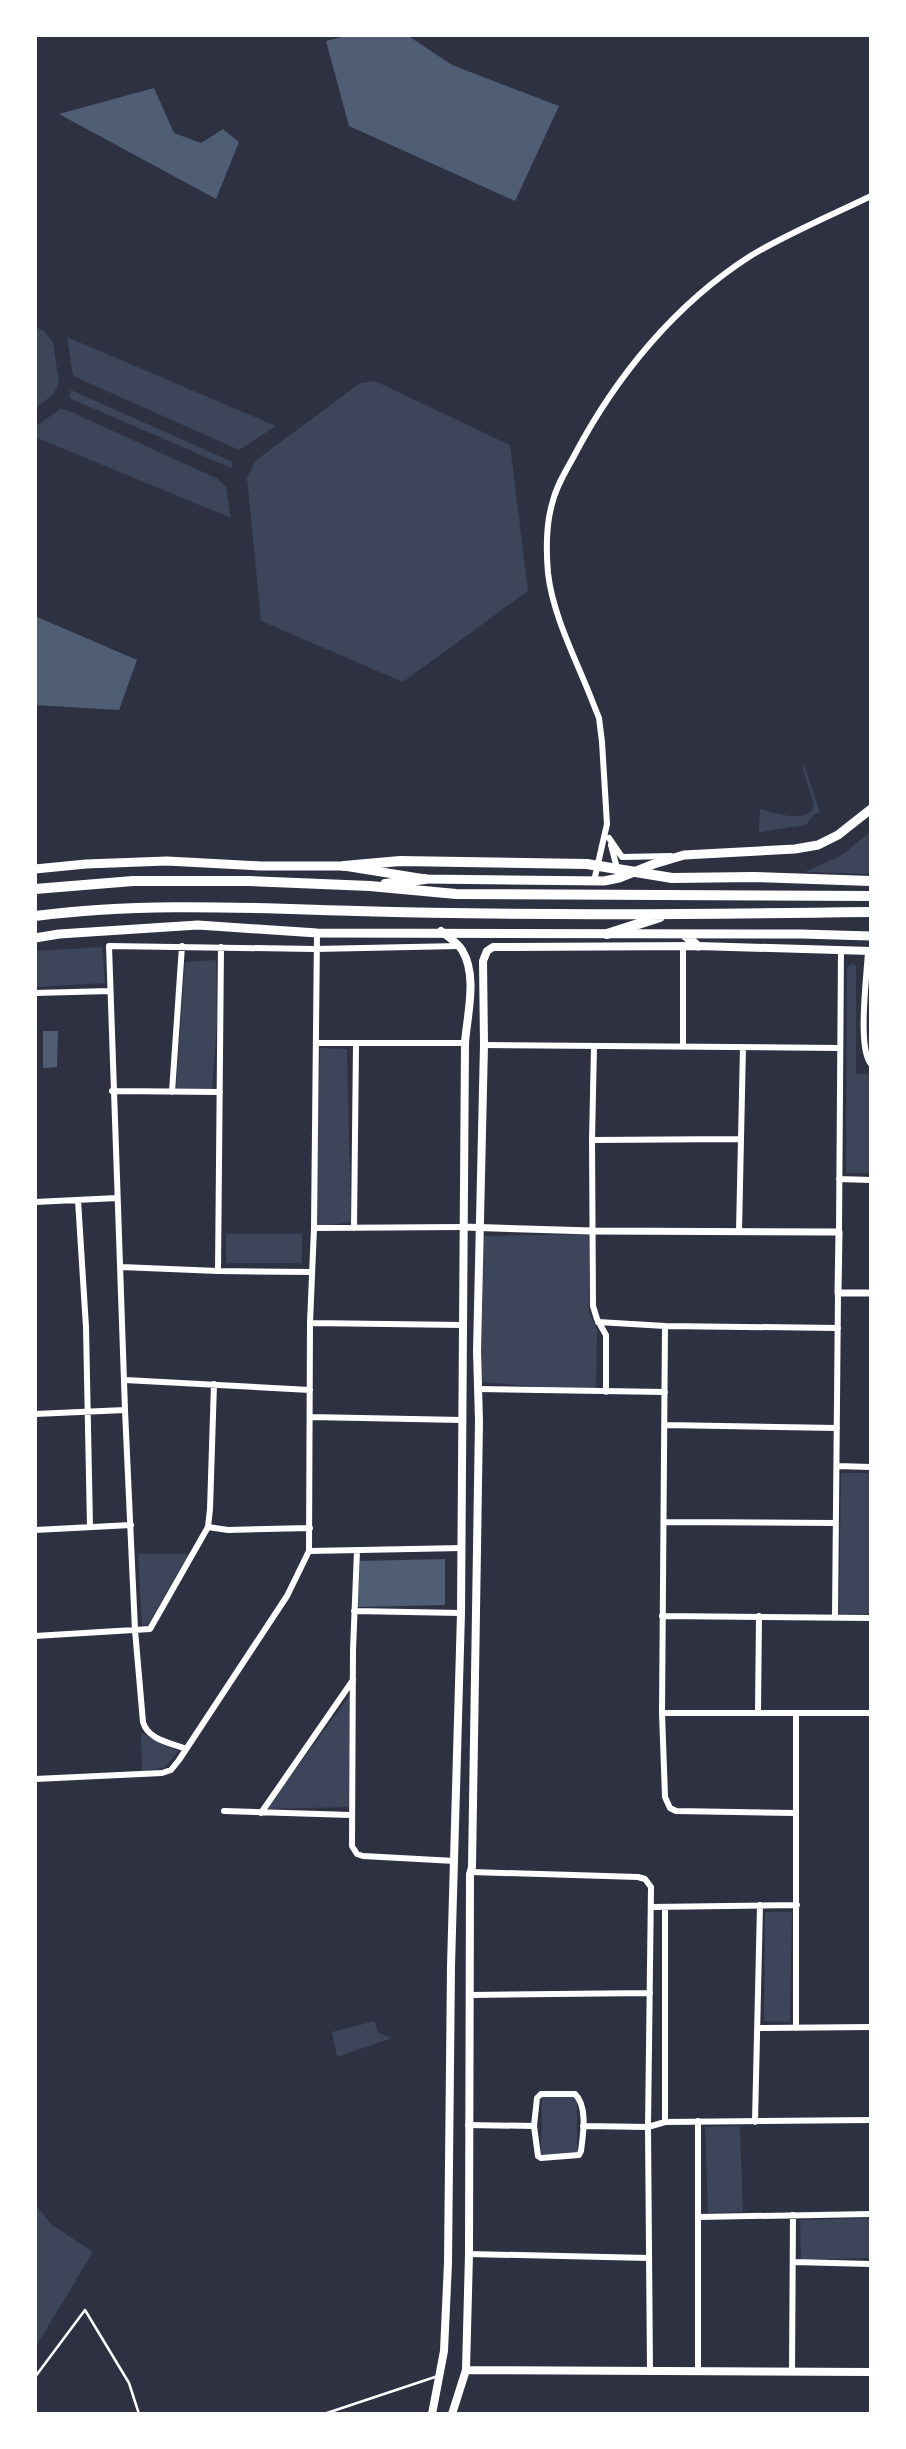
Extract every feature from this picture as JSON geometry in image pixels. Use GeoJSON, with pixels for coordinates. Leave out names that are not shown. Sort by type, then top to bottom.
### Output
{"type":"FeatureCollection","features":[{"type":"Feature","properties":{"kind":"highway"},"geometry":{"type":"LineString","coordinates":[[344,866],[366,862],[435,861],[587,864],[672,878],[754,877],[871,881]]}},
{"type":"Feature","properties":{"kind":"highway"},"geometry":{"type":"LineString","coordinates":[[370,886],[425,879]]}},
{"type":"Feature","properties":{"kind":"highway"},"geometry":{"type":"LineString","coordinates":[[35,889],[133,881],[249,881],[370,886],[456,894],[871,896]]}},
{"type":"Feature","properties":{"kind":"highway"},"geometry":{"type":"LineString","coordinates":[[35,916],[106,909],[197,906],[356,911],[669,914],[871,912]]}},
{"type":"Feature","properties":{"kind":"highway"},"geometry":{"type":"LineString","coordinates":[[607,934],[669,914]]}},
{"type":"Feature","properties":{"kind":"main road"},"geometry":{"type":"LineString","coordinates":[[35,869],[96,863],[167,861],[261,866],[344,866],[425,879],[594,881],[619,878],[684,855],[795,849],[818,845],[838,835],[871,809]]}},
{"type":"Feature","properties":{"kind":"main road"},"geometry":{"type":"LineString","coordinates":[[35,938],[198,925],[317,933],[441,931],[503,934],[871,936]]}},
{"type":"Feature","properties":{"kind":"main road"},"geometry":{"type":"LineString","coordinates":[[432,2414],[441,2375],[448,2276],[451,1966],[462,1548],[465,1043],[470,992],[466,958],[459,946],[441,931]]}},
{"type":"Feature","properties":{"kind":"main road"},"geometry":{"type":"LineString","coordinates":[[683,934],[698,946]]}},
{"type":"Feature","properties":{"kind":"main road"},"geometry":{"type":"LineString","coordinates":[[452,2414],[466,2370],[469,2254],[471,1868],[479,1227],[484,1045],[482,970],[486,953],[493,947],[682,946],[869,951]]}},
{"type":"Feature","properties":{"kind":"main road"},"geometry":{"type":"LineString","coordinates":[[460,1676],[474,1677]]}},
{"type":"Feature","properties":{"kind":"main road"},"geometry":{"type":"LineString","coordinates":[[455,1860],[462,1856],[471,1868]]}},
{"type":"Feature","properties":{"kind":"main road"},"geometry":{"type":"LineString","coordinates":[[455,1873],[464,1877],[471,1868]]}},
{"type":"Feature","properties":{"kind":"main road"},"geometry":{"type":"LineString","coordinates":[[466,2370],[871,2372]]}},
{"type":"Feature","properties":{"kind":"street"},"geometry":{"type":"LineString","coordinates":[[619,878],[607,830],[599,718],[551,591],[548,526],[559,481],[599,412],[629,369],[684,306],[752,255],[871,196]]}},
{"type":"Feature","properties":{"kind":"street"},"geometry":{"type":"LineString","coordinates":[[594,881],[607,830]]}},
{"type":"Feature","properties":{"kind":"street"},"geometry":{"type":"LineString","coordinates":[[609,838],[618,854],[626,858],[684,855]]}},
{"type":"Feature","properties":{"kind":"street"},"geometry":{"type":"LineString","coordinates":[[35,1779],[164,1772],[175,1767],[287,1596],[309,1551],[317,933]]}},
{"type":"Feature","properties":{"kind":"street"},"geometry":{"type":"LineString","coordinates":[[187,1749],[153,1736],[145,1728],[135,1630],[108,946],[315,949],[459,946]]}},
{"type":"Feature","properties":{"kind":"street"},"geometry":{"type":"LineString","coordinates":[[172,1092],[182,946]]}},
{"type":"Feature","properties":{"kind":"street"},"geometry":{"type":"LineString","coordinates":[[682,946],[683,1046]]}},
{"type":"Feature","properties":{"kind":"street"},"geometry":{"type":"LineString","coordinates":[[218,1271],[221,947]]}},
{"type":"Feature","properties":{"kind":"street"},"geometry":{"type":"LineString","coordinates":[[835,1617],[841,950]]}},
{"type":"Feature","properties":{"kind":"street"},"geometry":{"type":"LineString","coordinates":[[869,951],[864,1037],[866,1056],[871,1064]]}},
{"type":"Feature","properties":{"kind":"street"},"geometry":{"type":"LineString","coordinates":[[35,993],[110,991]]}},
{"type":"Feature","properties":{"kind":"street"},"geometry":{"type":"LineString","coordinates":[[316,1043],[465,1043]]}},
{"type":"Feature","properties":{"kind":"street"},"geometry":{"type":"LineString","coordinates":[[354,1228],[356,1044]]}},
{"type":"Feature","properties":{"kind":"street"},"geometry":{"type":"LineString","coordinates":[[484,1045],[840,1048]]}},
{"type":"Feature","properties":{"kind":"street"},"geometry":{"type":"LineString","coordinates":[[594,1046],[593,1306],[598,1322],[606,1333],[606,1392]]}},
{"type":"Feature","properties":{"kind":"street"},"geometry":{"type":"LineString","coordinates":[[739,1231],[743,1047]]}},
{"type":"Feature","properties":{"kind":"street"},"geometry":{"type":"LineString","coordinates":[[112,1091],[220,1092]]}},
{"type":"Feature","properties":{"kind":"street"},"geometry":{"type":"LineString","coordinates":[[592,1140],[740,1139]]}},
{"type":"Feature","properties":{"kind":"street"},"geometry":{"type":"LineString","coordinates":[[839,1179],[871,1180]]}},
{"type":"Feature","properties":{"kind":"street"},"geometry":{"type":"LineString","coordinates":[[35,1202],[117,1199]]}},
{"type":"Feature","properties":{"kind":"street"},"geometry":{"type":"LineString","coordinates":[[78,1200],[86,1327],[90,1527]]}},
{"type":"Feature","properties":{"kind":"street"},"geometry":{"type":"LineString","coordinates":[[314,1228],[479,1227],[592,1231],[839,1232]]}},
{"type":"Feature","properties":{"kind":"street"},"geometry":{"type":"LineString","coordinates":[[121,1267],[312,1272]]}},
{"type":"Feature","properties":{"kind":"street"},"geometry":{"type":"LineString","coordinates":[[838,1293],[871,1293]]}},
{"type":"Feature","properties":{"kind":"street"},"geometry":{"type":"LineString","coordinates":[[598,1322],[665,1326],[838,1328]]}},
{"type":"Feature","properties":{"kind":"street"},"geometry":{"type":"LineString","coordinates":[[310,1323],[463,1325]]}},
{"type":"Feature","properties":{"kind":"street"},"geometry":{"type":"LineString","coordinates":[[665,1326],[663,1790],[667,1804],[675,1811],[795,1813]]}},
{"type":"Feature","properties":{"kind":"street"},"geometry":{"type":"LineString","coordinates":[[125,1380],[310,1390]]}},
{"type":"Feature","properties":{"kind":"street"},"geometry":{"type":"LineString","coordinates":[[35,1636],[150,1629],[208,1527],[214,1384]]}},
{"type":"Feature","properties":{"kind":"street"},"geometry":{"type":"LineString","coordinates":[[478,1389],[664,1392]]}},
{"type":"Feature","properties":{"kind":"street"},"geometry":{"type":"LineString","coordinates":[[35,1414],[125,1410]]}},
{"type":"Feature","properties":{"kind":"street"},"geometry":{"type":"LineString","coordinates":[[310,1417],[462,1420]]}},
{"type":"Feature","properties":{"kind":"street"},"geometry":{"type":"LineString","coordinates":[[665,1425],[837,1428]]}},
{"type":"Feature","properties":{"kind":"street"},"geometry":{"type":"LineString","coordinates":[[837,1466],[871,1467]]}},
{"type":"Feature","properties":{"kind":"street"},"geometry":{"type":"LineString","coordinates":[[664,1522],[836,1523]]}},
{"type":"Feature","properties":{"kind":"street"},"geometry":{"type":"LineString","coordinates":[[35,1530],[131,1525]]}},
{"type":"Feature","properties":{"kind":"street"},"geometry":{"type":"LineString","coordinates":[[208,1527],[228,1530],[310,1528]]}},
{"type":"Feature","properties":{"kind":"street"},"geometry":{"type":"LineString","coordinates":[[309,1551],[462,1548]]}},
{"type":"Feature","properties":{"kind":"street"},"geometry":{"type":"LineString","coordinates":[[357,1551],[351,1842],[355,1851],[363,1856],[455,1860]]}},
{"type":"Feature","properties":{"kind":"street"},"geometry":{"type":"LineString","coordinates":[[354,1611],[461,1613]]}},
{"type":"Feature","properties":{"kind":"street"},"geometry":{"type":"LineString","coordinates":[[662,1616],[871,1618]]}},
{"type":"Feature","properties":{"kind":"street"},"geometry":{"type":"LineString","coordinates":[[758,1712],[759,1616]]}},
{"type":"Feature","properties":{"kind":"street"},"geometry":{"type":"LineString","coordinates":[[261,1813],[353,1680]]}},
{"type":"Feature","properties":{"kind":"street"},"geometry":{"type":"LineString","coordinates":[[662,1713],[871,1713]]}},
{"type":"Feature","properties":{"kind":"street"},"geometry":{"type":"LineString","coordinates":[[796,1713],[796,2028]]}},
{"type":"Feature","properties":{"kind":"street"},"geometry":{"type":"LineString","coordinates":[[224,1811],[351,1815]]}},
{"type":"Feature","properties":{"kind":"street"},"geometry":{"type":"LineString","coordinates":[[471,1868],[484,1871],[638,1877],[645,1879],[651,1887],[648,2127],[650,2371]]}},
{"type":"Feature","properties":{"kind":"street"},"geometry":{"type":"LineString","coordinates":[[755,2122],[760,1905]]}},
{"type":"Feature","properties":{"kind":"street"},"geometry":{"type":"LineString","coordinates":[[651,1907],[797,1905]]}},
{"type":"Feature","properties":{"kind":"street"},"geometry":{"type":"LineString","coordinates":[[665,1907],[665,2122]]}},
{"type":"Feature","properties":{"kind":"street"},"geometry":{"type":"LineString","coordinates":[[470,1994],[650,1993]]}},
{"type":"Feature","properties":{"kind":"street"},"geometry":{"type":"LineString","coordinates":[[758,2028],[871,2027]]}},
{"type":"Feature","properties":{"kind":"street"},"geometry":{"type":"LineString","coordinates":[[575,2094],[580,2099],[583,2126],[579,2155],[541,2158],[534,2126],[538,2096],[575,2094]]}},
{"type":"Feature","properties":{"kind":"street"},"geometry":{"type":"LineString","coordinates":[[583,2126],[648,2127],[665,2122],[698,2121],[871,2120]]}},
{"type":"Feature","properties":{"kind":"street"},"geometry":{"type":"LineString","coordinates":[[698,2121],[698,2371]]}},
{"type":"Feature","properties":{"kind":"street"},"geometry":{"type":"LineString","coordinates":[[468,2125],[534,2126]]}},
{"type":"Feature","properties":{"kind":"street"},"geometry":{"type":"LineString","coordinates":[[698,2217],[871,2214]]}},
{"type":"Feature","properties":{"kind":"street"},"geometry":{"type":"LineString","coordinates":[[792,2371],[793,2215]]}},
{"type":"Feature","properties":{"kind":"street"},"geometry":{"type":"LineString","coordinates":[[469,2254],[649,2258]]}},
{"type":"Feature","properties":{"kind":"street"},"geometry":{"type":"LineString","coordinates":[[793,2262],[871,2264]]}},
{"type":"Feature","properties":{"kind":"lane"},"geometry":{"type":"LineString","coordinates":[[35,2377],[85,2310],[129,2384],[139,2414]]}},
{"type":"Feature","properties":{"kind":"lane"},"geometry":{"type":"LineString","coordinates":[[324,2414],[441,2375]]}},
{"type":"Feature","properties":{"kind":"shaded area"},"geometry":{"type":"Polygon","coordinates":[[[349,35],[407,35],[452,65],[559,106],[515,201],[349,126],[326,41],[349,35]]]}},
{"type":"Feature","properties":{"kind":"shaded area"},"geometry":{"type":"Polygon","coordinates":[[[154,88],[174,133],[201,143],[223,129],[239,142],[216,199],[59,114],[154,88]]]}},
{"type":"Feature","properties":{"kind":"shaded area"},"geometry":{"type":"Polygon","coordinates":[[[35,327],[44,331],[53,342],[59,383],[53,395],[35,408],[35,327]]]}},
{"type":"Feature","properties":{"kind":"shaded area"},"geometry":{"type":"Polygon","coordinates":[[[67,337],[276,426],[239,450],[73,376],[67,337]]]}},
{"type":"Feature","properties":{"kind":"shaded area"},"geometry":{"type":"Polygon","coordinates":[[[375,381],[510,445],[528,591],[403,682],[261,621],[247,478],[255,461],[360,383],[375,381]]]}},
{"type":"Feature","properties":{"kind":"shaded area"},"geometry":{"type":"Polygon","coordinates":[[[71,390],[233,462],[231,468],[69,398],[71,390]]]}},
{"type":"Feature","properties":{"kind":"shaded area"},"geometry":{"type":"Polygon","coordinates":[[[60,409],[218,479],[226,487],[231,518],[35,437],[35,427],[60,409]]]}},
{"type":"Feature","properties":{"kind":"shaded area"},"geometry":{"type":"Polygon","coordinates":[[[35,616],[137,660],[119,710],[35,705],[35,616]]]}},
{"type":"Feature","properties":{"kind":"shaded area"},"geometry":{"type":"Polygon","coordinates":[[[804,764],[820,812],[813,815],[806,825],[759,832],[760,809],[793,816],[812,811],[814,805],[803,769],[804,764]]]}},
{"type":"Feature","properties":{"kind":"shaded area"},"geometry":{"type":"Polygon","coordinates":[[[871,831],[871,874],[805,872],[842,855],[871,831]]]}},
{"type":"Feature","properties":{"kind":"shaded area"},"geometry":{"type":"Polygon","coordinates":[[[102,947],[105,983],[35,987],[35,951],[102,947]]]}},
{"type":"Feature","properties":{"kind":"shaded area"},"geometry":{"type":"Polygon","coordinates":[[[216,960],[217,1023],[212,1089],[176,1089],[185,962],[216,960]]]}},
{"type":"Feature","properties":{"kind":"shaded area"},"geometry":{"type":"Polygon","coordinates":[[[853,963],[856,966],[856,1074],[871,1074],[871,1173],[846,1173],[847,967],[853,963]]]}},
{"type":"Feature","properties":{"kind":"shaded area"},"geometry":{"type":"Polygon","coordinates":[[[43,1031],[58,1031],[57,1067],[43,1068],[43,1031]]]}},
{"type":"Feature","properties":{"kind":"shaded area"},"geometry":{"type":"Polygon","coordinates":[[[320,1048],[347,1049],[351,1222],[315,1227],[320,1048]]]}},
{"type":"Feature","properties":{"kind":"shaded area"},"geometry":{"type":"Polygon","coordinates":[[[226,1234],[302,1234],[302,1263],[226,1263],[226,1234]]]}},
{"type":"Feature","properties":{"kind":"shaded area"},"geometry":{"type":"Polygon","coordinates":[[[589,1234],[589,1312],[597,1329],[596,1391],[480,1382],[481,1236],[589,1234]]]}},
{"type":"Feature","properties":{"kind":"shaded area"},"geometry":{"type":"Polygon","coordinates":[[[841,1473],[871,1473],[871,1614],[839,1614],[841,1473]]]}},
{"type":"Feature","properties":{"kind":"shaded area"},"geometry":{"type":"Polygon","coordinates":[[[138,1554],[189,1554],[147,1626],[142,1625],[138,1554]]]}},
{"type":"Feature","properties":{"kind":"shaded area"},"geometry":{"type":"Polygon","coordinates":[[[445,1559],[445,1605],[358,1607],[360,1561],[445,1559]]]}},
{"type":"Feature","properties":{"kind":"shaded area"},"geometry":{"type":"Polygon","coordinates":[[[351,1694],[349,1807],[266,1809],[351,1694]]]}},
{"type":"Feature","properties":{"kind":"shaded area"},"geometry":{"type":"Polygon","coordinates":[[[141,1733],[178,1751],[164,1768],[142,1771],[141,1733]]]}},
{"type":"Feature","properties":{"kind":"shaded area"},"geometry":{"type":"Polygon","coordinates":[[[765,1912],[792,1912],[790,2022],[764,2021],[765,1912]]]}},
{"type":"Feature","properties":{"kind":"shaded area"},"geometry":{"type":"Polygon","coordinates":[[[375,2021],[378,2033],[392,2038],[337,2057],[332,2032],[375,2021]]]}},
{"type":"Feature","properties":{"kind":"shaded area"},"geometry":{"type":"Polygon","coordinates":[[[542,2096],[577,2097],[577,2154],[541,2154],[542,2096]]]}},
{"type":"Feature","properties":{"kind":"shaded area"},"geometry":{"type":"Polygon","coordinates":[[[740,2126],[743,2212],[708,2213],[705,2127],[740,2126]]]}},
{"type":"Feature","properties":{"kind":"shaded area"},"geometry":{"type":"Polygon","coordinates":[[[35,2204],[51,2224],[93,2252],[35,2348],[35,2204]]]}},
{"type":"Feature","properties":{"kind":"shaded area"},"geometry":{"type":"Polygon","coordinates":[[[871,2218],[871,2258],[801,2260],[800,2220],[871,2218]]]}}]}
